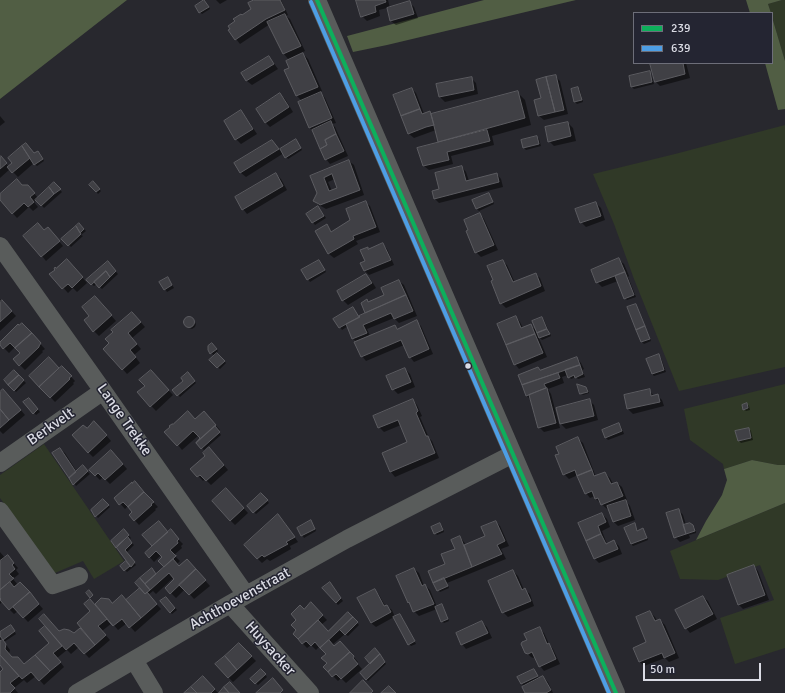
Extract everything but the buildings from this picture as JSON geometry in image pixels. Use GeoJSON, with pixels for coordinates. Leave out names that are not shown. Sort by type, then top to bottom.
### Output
{"type":"FeatureCollection","features":[{"type":"Feature","properties":{"kind":"street"},"geometry":{"type":"LineString","coordinates":[[317,0],[616,693]]}},
{"type":"Feature","properties":{"kind":"street","name":"Lange Trekke"},"geometry":{"type":"LineString","coordinates":[[2,252],[103,391],[246,595]]}},
{"type":"Feature","properties":{"kind":"street","name":"Berkvelt"},"geometry":{"type":"LineString","coordinates":[[0,463],[103,391]]}},
{"type":"Feature","properties":{"kind":"street","name":"Achthoevenstraat"},"geometry":{"type":"LineString","coordinates":[[77,693],[230,604],[347,539],[512,454]]}},
{"type":"Feature","properties":{"kind":"street"},"geometry":{"type":"LineString","coordinates":[[0,511],[53,585],[79,576]]}},
{"type":"Feature","properties":{"kind":"street","name":"Huysacker"},"geometry":{"type":"LineString","coordinates":[[230,604],[310,693]]}},
{"type":"Feature","properties":{"kind":"street"},"geometry":{"type":"LineString","coordinates":[[134,660],[154,693]]}},
{"type":"Feature","properties":{"kind":"green space"},"geometry":{"type":"Polygon","coordinates":[[[0,0],[127,0],[0,99],[0,0]]]}},
{"type":"Feature","properties":{"kind":"green space"},"geometry":{"type":"Polygon","coordinates":[[[484,0],[576,0],[353,52],[347,36],[484,0]]]}},
{"type":"Feature","properties":{"kind":"green space"},"geometry":{"type":"Polygon","coordinates":[[[746,0],[782,0],[768,4],[771,12],[750,12],[746,0]]]}},
{"type":"Feature","properties":{"kind":"green space"},"geometry":{"type":"Polygon","coordinates":[[[785,0],[785,61],[773,20],[773,12],[771,12],[768,4],[785,0]]]}},
{"type":"Feature","properties":{"kind":"green space"},"geometry":{"type":"Polygon","coordinates":[[[773,20],[785,61],[785,109],[778,110],[765,64],[773,64],[773,20]]]}},
{"type":"Feature","properties":{"kind":"green space"},"geometry":{"type":"Polygon","coordinates":[[[785,125],[785,367],[679,391],[593,174],[785,125]]]}},
{"type":"Feature","properties":{"kind":"green space"},"geometry":{"type":"Polygon","coordinates":[[[785,384],[785,465],[752,460],[724,469],[723,464],[690,440],[684,409],[785,384]]]}},
{"type":"Feature","properties":{"kind":"green space"},"geometry":{"type":"Polygon","coordinates":[[[44,444],[124,561],[94,579],[83,561],[55,573],[0,498],[0,475],[44,444]]]}},
{"type":"Feature","properties":{"kind":"green space"},"geometry":{"type":"Polygon","coordinates":[[[752,460],[785,465],[785,503],[696,540],[722,495],[727,480],[724,469],[752,460]]]}},
{"type":"Feature","properties":{"kind":"green space"},"geometry":{"type":"Polygon","coordinates":[[[785,503],[785,648],[735,664],[720,618],[774,600],[760,565],[718,580],[680,579],[670,551],[785,503]]]}},
{"type":"Feature","properties":{"kind":"transit line","name":"239"},"geometry":{"type":"LineString","coordinates":[[317,0],[616,693]]}},
{"type":"Feature","properties":{"kind":"transit line","name":"639"},"geometry":{"type":"LineString","coordinates":[[311,2],[609,693]]}}]}
